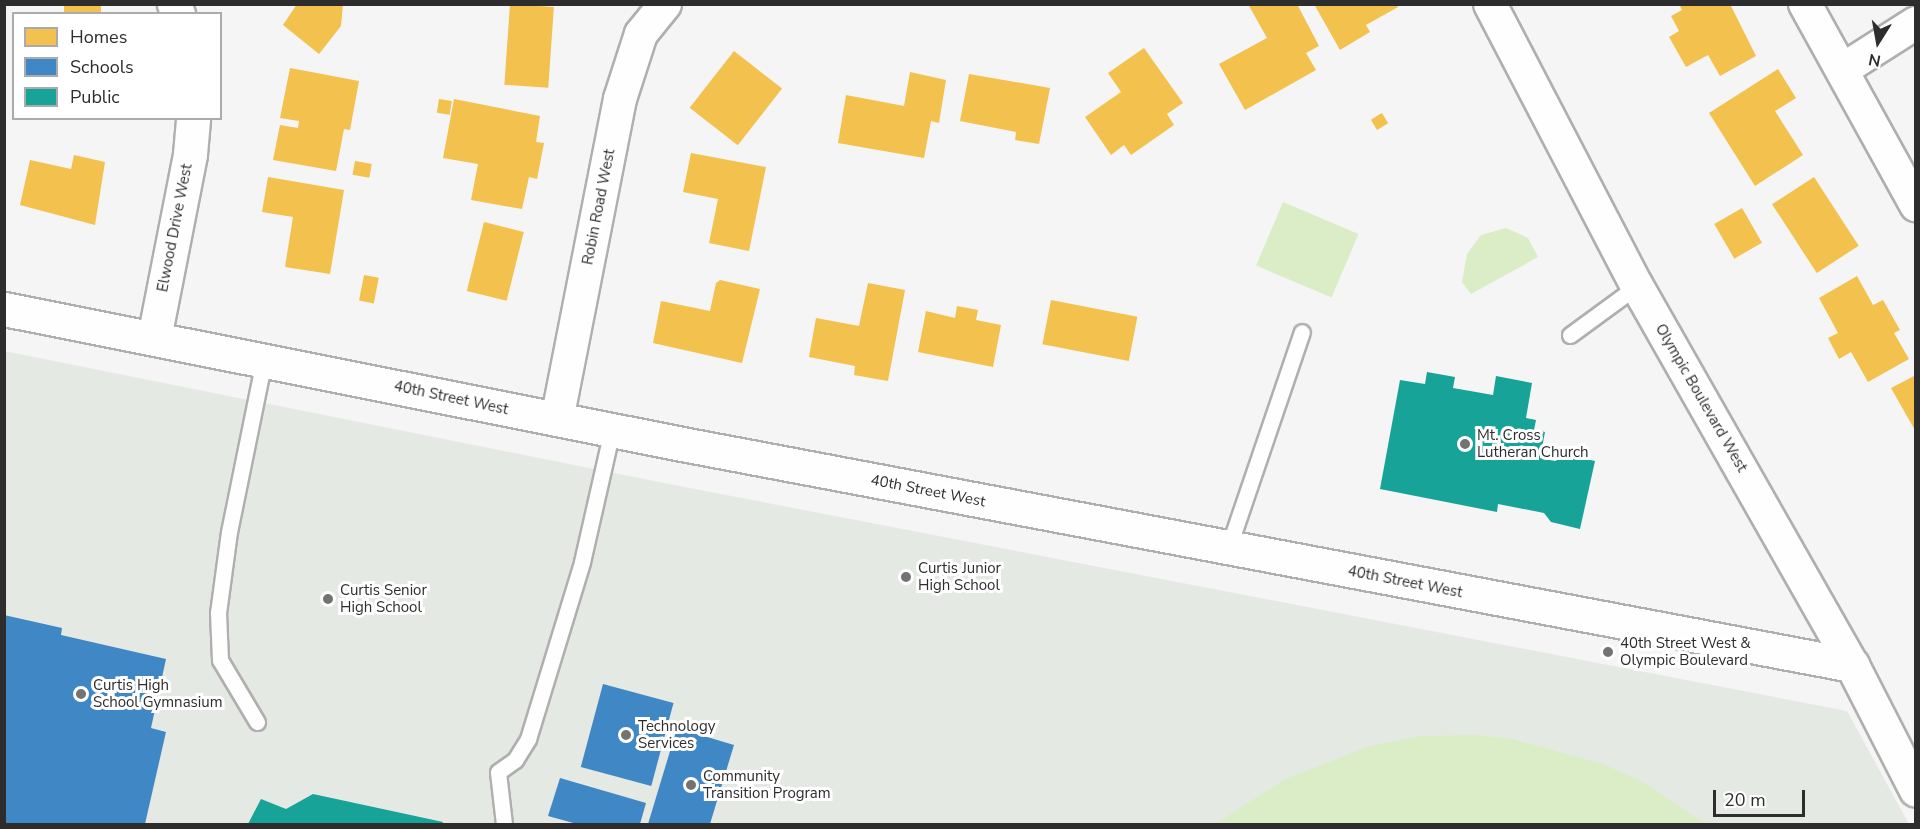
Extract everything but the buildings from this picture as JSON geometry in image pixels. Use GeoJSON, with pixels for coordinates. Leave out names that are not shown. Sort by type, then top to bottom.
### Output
{"type":"FeatureCollection","features":[{"type":"Feature","properties":{"kind":"street","name":"Robin Road West"},"geometry":{"type":"LineString","coordinates":[[557,420],[620,99],[641,34],[665,4]]}},
{"type":"Feature","properties":{"kind":"street","name":"Olympic Boulevard West"},"geometry":{"type":"LineString","coordinates":[[1490,4],[1637,286],[1852,665],[1916,790]]}},
{"type":"Feature","properties":{"kind":"street"},"geometry":{"type":"LineString","coordinates":[[1805,4],[1916,205]]}},
{"type":"Feature","properties":{"kind":"street"},"geometry":{"type":"LineString","coordinates":[[1842,70],[1916,23]]}},
{"type":"Feature","properties":{"kind":"street","name":"Elwood Drive West"},"geometry":{"type":"LineString","coordinates":[[154,338],[190,154],[193,120]]}},
{"type":"Feature","properties":{"kind":"street","name":"40th Street West"},"geometry":{"type":"LineString","coordinates":[[4,309],[557,420],[1228,549],[1852,665]]}},
{"type":"Feature","properties":{"kind":"lane"},"geometry":{"type":"LineString","coordinates":[[1570,335],[1637,286]]}},
{"type":"Feature","properties":{"kind":"lane"},"geometry":{"type":"LineString","coordinates":[[1228,549],[1302,332]]}},
{"type":"Feature","properties":{"kind":"lane"},"geometry":{"type":"LineString","coordinates":[[257,722],[220,660],[218,613],[229,532],[264,360]]}},
{"type":"Feature","properties":{"kind":"lane"},"geometry":{"type":"LineString","coordinates":[[504,825],[498,772],[515,760],[528,739],[582,562],[612,430]]}},
{"type":"Feature","properties":{"kind":"shaded area"},"geometry":{"type":"Polygon","coordinates":[[[4,351],[674,485],[1847,711],[1909,824],[5,824],[4,351]]]}},
{"type":"Feature","properties":{"kind":"green space"},"geometry":{"type":"Polygon","coordinates":[[[1283,202],[1358,234],[1332,298],[1256,266],[1283,202]]]}},
{"type":"Feature","properties":{"kind":"green space"},"geometry":{"type":"Polygon","coordinates":[[[1506,228],[1528,238],[1538,257],[1471,294],[1462,282],[1467,254],[1481,235],[1506,228]]]}},
{"type":"Feature","properties":{"kind":"green space"},"geometry":{"type":"Polygon","coordinates":[[[1478,735],[1512,739],[1603,764],[1643,782],[1706,824],[1215,824],[1285,779],[1370,746],[1419,736],[1478,735]]]}},
{"type":"Feature","properties":{"kind":"place","name":"Mt. Cross Lutheran Church"},"geometry":{"type":"Point","coordinates":[1465,444]}},
{"type":"Feature","properties":{"kind":"place","name":"Curtis Junior High School"},"geometry":{"type":"Point","coordinates":[906,577]}},
{"type":"Feature","properties":{"kind":"place","name":"Curtis Senior High School"},"geometry":{"type":"Point","coordinates":[328,599]}},
{"type":"Feature","properties":{"kind":"place","name":"40th Street West & Olympic Boulevard"},"geometry":{"type":"Point","coordinates":[1608,652]}},
{"type":"Feature","properties":{"kind":"place","name":"Curtis High School Gymnasium"},"geometry":{"type":"Point","coordinates":[81,694]}},
{"type":"Feature","properties":{"kind":"place","name":"Technology Services"},"geometry":{"type":"Point","coordinates":[626,735]}},
{"type":"Feature","properties":{"kind":"place","name":"Community Transition Program"},"geometry":{"type":"Point","coordinates":[691,785]}}]}
